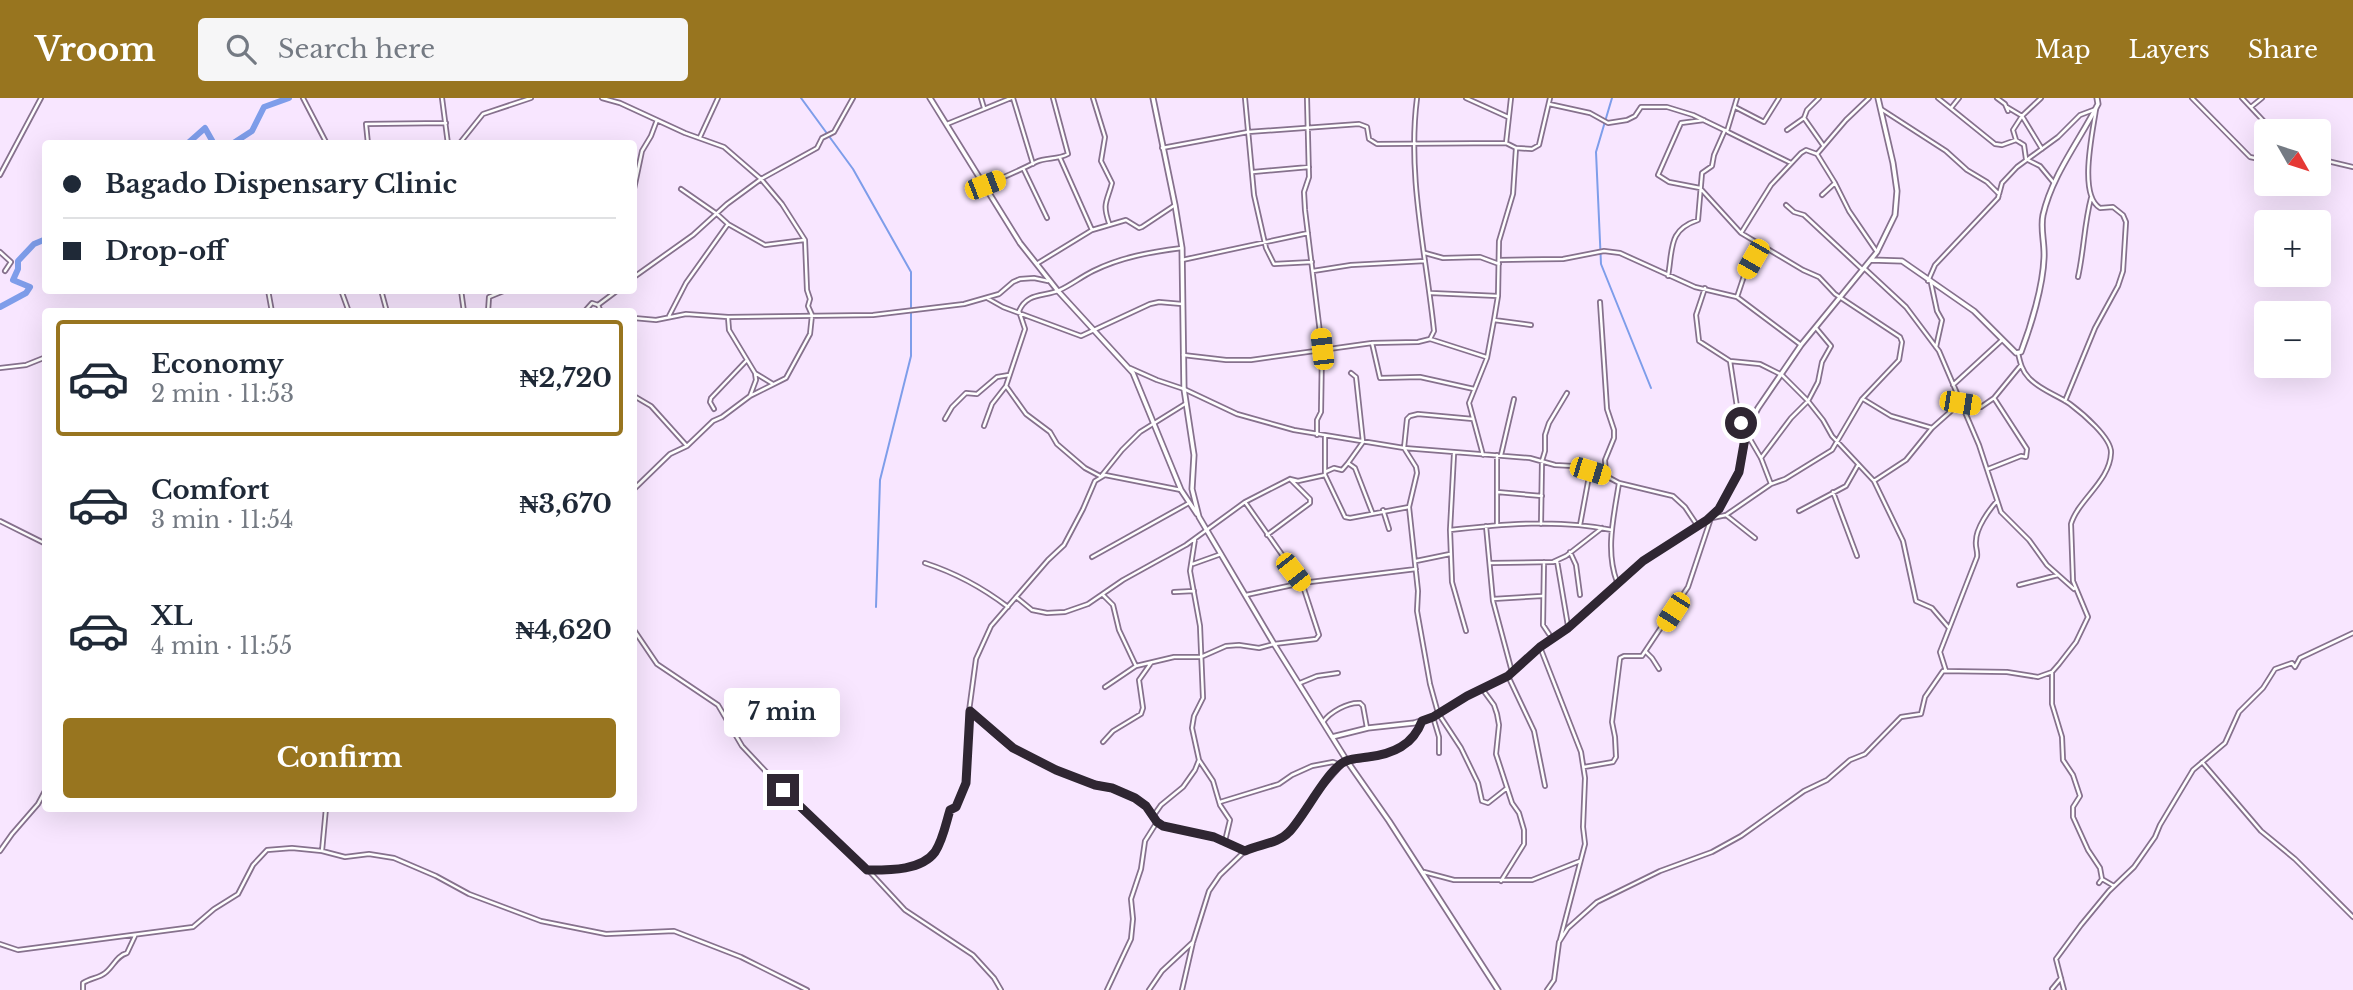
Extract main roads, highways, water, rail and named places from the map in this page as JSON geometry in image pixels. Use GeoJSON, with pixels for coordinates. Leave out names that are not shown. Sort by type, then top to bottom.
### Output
{"type":"FeatureCollection","features":[{"type":"Feature","properties":{"kind":"waterway"},"geometry":{"type":"LineString","coordinates":[[238,140],[252,131],[264,107],[289,98]]}},
{"type":"Feature","properties":{"kind":"waterway"},"geometry":{"type":"LineString","coordinates":[[801,98],[853,169],[911,272],[911,356],[880,480],[876,607]]}},
{"type":"Feature","properties":{"kind":"waterway"},"geometry":{"type":"LineString","coordinates":[[1612,98],[1596,152],[1601,264],[1651,388]]}},
{"type":"Feature","properties":{"kind":"waterway"},"geometry":{"type":"LineString","coordinates":[[192,140],[205,128],[212,140]]}},
{"type":"Feature","properties":{"kind":"waterway"},"geometry":{"type":"LineString","coordinates":[[0,307],[26,293],[30,287],[13,280],[18,261],[34,244],[42,241]]}}]}
